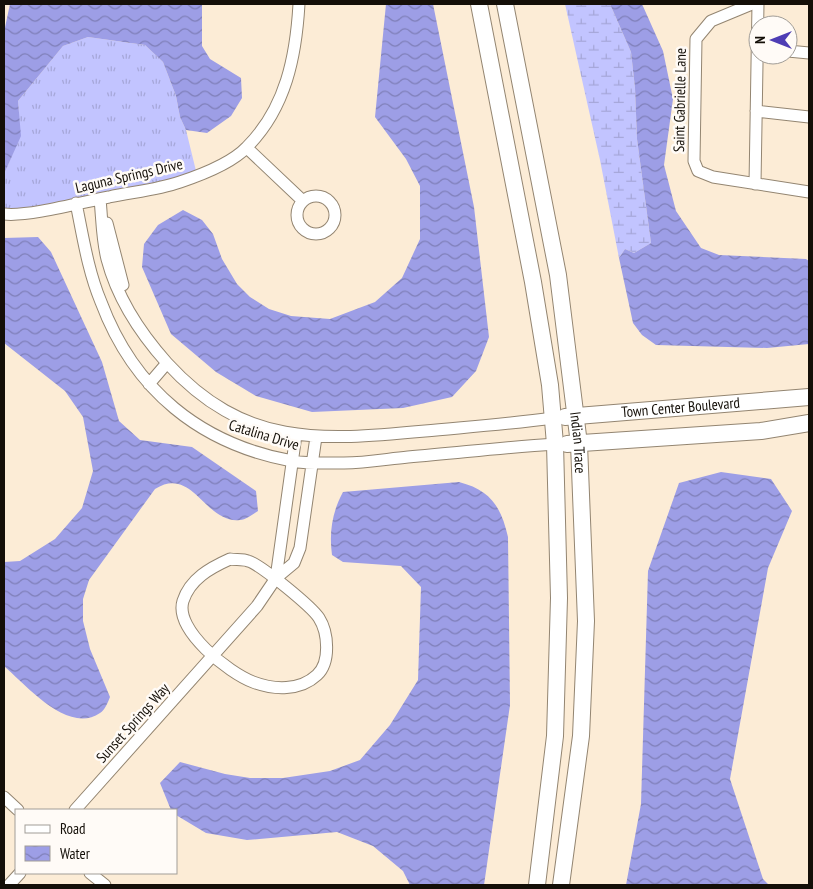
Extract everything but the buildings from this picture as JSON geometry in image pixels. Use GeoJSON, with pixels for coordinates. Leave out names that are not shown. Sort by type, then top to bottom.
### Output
{"type":"FeatureCollection","features":[{"type":"Feature","properties":{"kind":"main road","name":"Indian Trace"},"geometry":{"type":"LineString","coordinates":[[479,4],[530,263],[550,385],[555,444],[560,598],[555,736],[538,885]]}},
{"type":"Feature","properties":{"kind":"main road","name":"Indian Trace"},"geometry":{"type":"LineString","coordinates":[[505,4],[558,275],[579,444],[585,630],[581,736],[561,885]]}},
{"type":"Feature","properties":{"kind":"main road","name":"Town Center Boulevard"},"geometry":{"type":"LineString","coordinates":[[553,418],[809,397]]}},
{"type":"Feature","properties":{"kind":"main road","name":"Town Center Boulevard"},"geometry":{"type":"LineString","coordinates":[[555,444],[579,444],[761,431],[809,423]]}},
{"type":"Feature","properties":{"kind":"street","name":"Laguna Springs Drive"},"geometry":{"type":"LineString","coordinates":[[4,214],[100,199],[178,183],[212,170],[247,148],[269,120],[289,80],[297,40],[299,4]]}},
{"type":"Feature","properties":{"kind":"street","name":"Saint Gabrielle Lane"},"geometry":{"type":"LineString","coordinates":[[752,4],[710,21],[696,39],[692,148],[698,171],[713,177],[809,192]]}},
{"type":"Feature","properties":{"kind":"street"},"geometry":{"type":"LineString","coordinates":[[755,184],[757,65]]}},
{"type":"Feature","properties":{"kind":"street"},"geometry":{"type":"LineString","coordinates":[[756,111],[809,117]]}},
{"type":"Feature","properties":{"kind":"street"},"geometry":{"type":"LineString","coordinates":[[247,148],[303,201]]}},
{"type":"Feature","properties":{"kind":"street","name":"Catalina Drive"},"geometry":{"type":"LineString","coordinates":[[100,199],[107,259],[118,292],[151,346],[201,397],[229,414],[256,425],[296,435],[316,437],[366,437],[553,418]]}},
{"type":"Feature","properties":{"kind":"street","name":"Catalina Drive"},"geometry":{"type":"LineString","coordinates":[[100,199],[131,311]]}},
{"type":"Feature","properties":{"kind":"street","name":"Catalina Drive"},"geometry":{"type":"LineString","coordinates":[[76,203],[89,263],[101,303],[114,334],[137,370],[181,416],[218,437],[240,447],[292,461],[347,463],[555,444]]}},
{"type":"Feature","properties":{"kind":"street"},"geometry":{"type":"LineString","coordinates":[[89,263],[107,259]]}},
{"type":"Feature","properties":{"kind":"street"},"geometry":{"type":"LineString","coordinates":[[149,384],[168,363]]}},
{"type":"Feature","properties":{"kind":"street","name":"Sunset Springs Way"},"geometry":{"type":"LineString","coordinates":[[276,578],[296,435]]}},
{"type":"Feature","properties":{"kind":"street","name":"Sunset Springs Way"},"geometry":{"type":"LineString","coordinates":[[76,809],[257,606],[276,578],[294,563],[300,548],[314,462],[316,437]]}},
{"type":"Feature","properties":{"kind":"street"},"geometry":{"type":"LineString","coordinates":[[230,559],[250,561],[276,578],[318,616],[326,634],[326,657],[319,674],[300,686],[278,688],[253,682],[213,656],[198,641],[183,618],[183,602],[194,582],[210,569],[230,559]]}},
{"type":"Feature","properties":{"kind":"street"},"geometry":{"type":"LineString","coordinates":[[4,797],[17,809]]}},
{"type":"Feature","properties":{"kind":"street"},"geometry":{"type":"LineString","coordinates":[[9,885],[19,874]]}},
{"type":"Feature","properties":{"kind":"street"},"geometry":{"type":"LineString","coordinates":[[91,874],[105,885]]}},
{"type":"Feature","properties":{"kind":"green space"},"geometry":{"type":"Polygon","coordinates":[[[565,4],[610,4],[631,52],[635,88],[637,139],[651,243],[634,253],[625,249],[619,258],[600,160],[565,4]]]}},
{"type":"Feature","properties":{"kind":"green space"},"geometry":{"type":"Polygon","coordinates":[[[88,37],[145,45],[163,62],[176,96],[180,117],[186,130],[197,175],[4,214],[4,174],[20,136],[18,101],[63,46],[88,37]]]}},
{"type":"Feature","properties":{"kind":"water"},"geometry":{"type":"Polygon","coordinates":[[[10,4],[202,4],[202,46],[210,59],[241,78],[242,98],[231,116],[207,133],[186,130],[180,117],[176,96],[163,62],[145,45],[88,37],[63,46],[18,101],[21,136],[4,174],[4,32],[10,4]]]}},
{"type":"Feature","properties":{"kind":"water"},"geometry":{"type":"Polygon","coordinates":[[[386,4],[433,4],[474,207],[489,337],[476,371],[452,397],[403,408],[312,412],[256,396],[216,372],[171,334],[142,267],[144,244],[158,225],[183,210],[202,220],[213,234],[222,259],[237,284],[250,297],[269,309],[291,316],[330,319],[375,302],[402,278],[420,239],[420,186],[406,159],[375,117],[386,4]]]}},
{"type":"Feature","properties":{"kind":"water"},"geometry":{"type":"Polygon","coordinates":[[[610,4],[642,4],[663,51],[673,99],[664,165],[676,211],[701,248],[719,255],[806,259],[809,261],[809,344],[767,348],[656,345],[642,335],[633,323],[619,258],[625,249],[634,253],[651,243],[637,139],[635,88],[631,52],[610,4]]]}},
{"type":"Feature","properties":{"kind":"water"},"geometry":{"type":"Polygon","coordinates":[[[38,237],[51,252],[102,362],[119,421],[140,440],[192,447],[256,491],[258,511],[240,520],[228,519],[217,513],[189,489],[179,484],[168,484],[155,489],[89,580],[83,599],[83,621],[90,649],[110,697],[102,712],[88,718],[75,718],[61,713],[48,705],[4,666],[4,562],[20,561],[55,539],[82,508],[93,471],[83,417],[65,391],[4,343],[4,238],[38,237]]]}},
{"type":"Feature","properties":{"kind":"water"},"geometry":{"type":"Polygon","coordinates":[[[721,472],[771,479],[792,511],[768,568],[730,779],[763,879],[769,885],[626,885],[641,804],[648,571],[679,483],[721,472]]]}},
{"type":"Feature","properties":{"kind":"water"},"geometry":{"type":"Polygon","coordinates":[[[459,482],[470,485],[486,495],[493,501],[502,516],[508,537],[510,705],[484,885],[410,885],[403,871],[373,846],[337,832],[247,840],[206,833],[178,816],[178,809],[171,809],[160,783],[180,762],[225,774],[250,778],[283,778],[330,771],[360,760],[390,725],[418,680],[421,587],[401,566],[343,562],[332,555],[331,531],[334,515],[343,492],[459,482]]]}}]}
